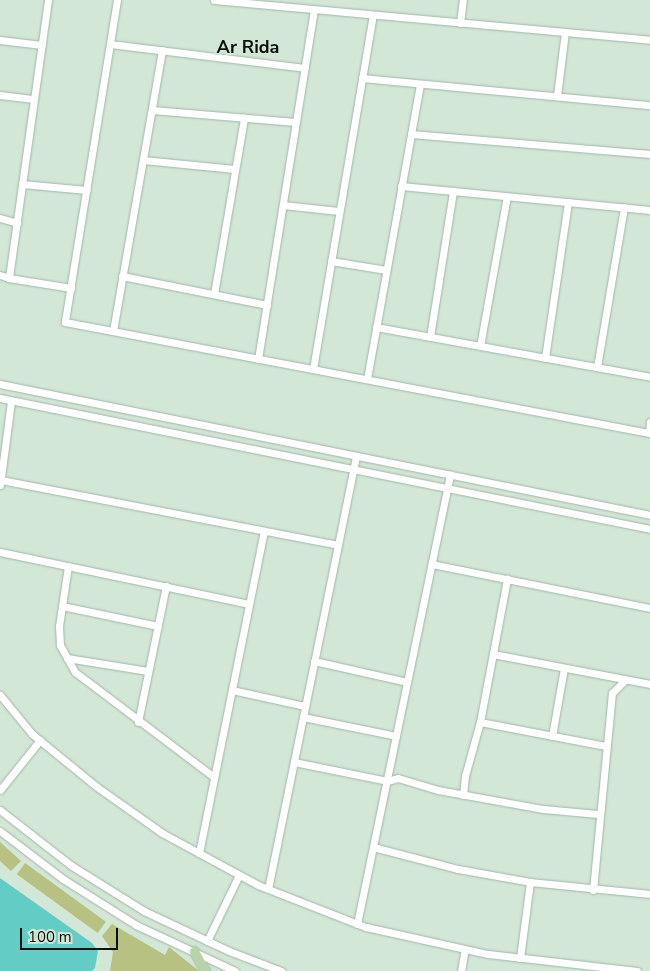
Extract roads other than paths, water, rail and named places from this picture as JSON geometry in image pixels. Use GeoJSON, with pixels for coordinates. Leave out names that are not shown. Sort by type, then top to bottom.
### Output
{"type":"FeatureCollection","features":[{"type":"Feature","properties":{"kind":"main road"},"geometry":{"type":"LineString","coordinates":[[194,951],[206,971]]}},
{"type":"Feature","properties":{"kind":"street"},"geometry":{"type":"LineString","coordinates":[[9,278],[48,0]]}},
{"type":"Feature","properties":{"kind":"street"},"geometry":{"type":"LineString","coordinates":[[118,0],[65,322],[649,433],[650,422]]}},
{"type":"Feature","properties":{"kind":"street"},"geometry":{"type":"LineString","coordinates":[[214,0],[650,40]]}},
{"type":"Feature","properties":{"kind":"street"},"geometry":{"type":"LineString","coordinates":[[460,23],[463,0]]}},
{"type":"Feature","properties":{"kind":"street"},"geometry":{"type":"LineString","coordinates":[[258,359],[314,10]]}},
{"type":"Feature","properties":{"kind":"street"},"geometry":{"type":"LineString","coordinates":[[312,369],[373,16]]}},
{"type":"Feature","properties":{"kind":"street"},"geometry":{"type":"LineString","coordinates":[[557,96],[566,32]]}},
{"type":"Feature","properties":{"kind":"street"},"geometry":{"type":"LineString","coordinates":[[0,40],[42,45]]}},
{"type":"Feature","properties":{"kind":"street"},"geometry":{"type":"LineString","coordinates":[[110,44],[305,68]]}},
{"type":"Feature","properties":{"kind":"street"},"geometry":{"type":"LineString","coordinates":[[113,331],[162,50]]}},
{"type":"Feature","properties":{"kind":"street"},"geometry":{"type":"LineString","coordinates":[[362,78],[650,104]]}},
{"type":"Feature","properties":{"kind":"street"},"geometry":{"type":"LineString","coordinates":[[367,379],[420,84]]}},
{"type":"Feature","properties":{"kind":"street"},"geometry":{"type":"LineString","coordinates":[[0,95],[34,99]]}},
{"type":"Feature","properties":{"kind":"street"},"geometry":{"type":"LineString","coordinates":[[152,110],[296,122]]}},
{"type":"Feature","properties":{"kind":"street"},"geometry":{"type":"LineString","coordinates":[[214,294],[244,118]]}},
{"type":"Feature","properties":{"kind":"street"},"geometry":{"type":"LineString","coordinates":[[411,134],[650,154]]}},
{"type":"Feature","properties":{"kind":"street"},"geometry":{"type":"LineString","coordinates":[[143,160],[235,169]]}},
{"type":"Feature","properties":{"kind":"street"},"geometry":{"type":"LineString","coordinates":[[22,184],[87,190]]}},
{"type":"Feature","properties":{"kind":"street"},"geometry":{"type":"LineString","coordinates":[[401,186],[650,210]]}},
{"type":"Feature","properties":{"kind":"street"},"geometry":{"type":"LineString","coordinates":[[430,337],[452,191]]}},
{"type":"Feature","properties":{"kind":"street"},"geometry":{"type":"LineString","coordinates":[[480,346],[507,196]]}},
{"type":"Feature","properties":{"kind":"street"},"geometry":{"type":"LineString","coordinates":[[545,358],[568,202]]}},
{"type":"Feature","properties":{"kind":"street"},"geometry":{"type":"LineString","coordinates":[[283,205],[340,211]]}},
{"type":"Feature","properties":{"kind":"street"},"geometry":{"type":"LineString","coordinates":[[597,367],[624,207]]}},
{"type":"Feature","properties":{"kind":"street"},"geometry":{"type":"LineString","coordinates":[[0,218],[17,224]]}},
{"type":"Feature","properties":{"kind":"street"},"geometry":{"type":"LineString","coordinates":[[331,261],[386,270]]}},
{"type":"Feature","properties":{"kind":"street"},"geometry":{"type":"LineString","coordinates":[[0,275],[71,288]]}},
{"type":"Feature","properties":{"kind":"street"},"geometry":{"type":"LineString","coordinates":[[122,276],[267,305]]}},
{"type":"Feature","properties":{"kind":"street"},"geometry":{"type":"LineString","coordinates":[[376,327],[650,377]]}},
{"type":"Feature","properties":{"kind":"street"},"geometry":{"type":"LineString","coordinates":[[0,384],[650,515]]}},
{"type":"Feature","properties":{"kind":"street"},"geometry":{"type":"LineString","coordinates":[[0,398],[650,529]]}},
{"type":"Feature","properties":{"kind":"street"},"geometry":{"type":"LineString","coordinates":[[12,401],[0,482],[338,546]]}},
{"type":"Feature","properties":{"kind":"street"},"geometry":{"type":"LineString","coordinates":[[268,889],[356,456]]}},
{"type":"Feature","properties":{"kind":"street"},"geometry":{"type":"LineString","coordinates":[[357,924],[450,475]]}},
{"type":"Feature","properties":{"kind":"street"},"geometry":{"type":"LineString","coordinates":[[199,853],[264,531]]}},
{"type":"Feature","properties":{"kind":"street"},"geometry":{"type":"LineString","coordinates":[[0,552],[249,604]]}},
{"type":"Feature","properties":{"kind":"street"},"geometry":{"type":"LineString","coordinates":[[432,564],[650,608]]}},
{"type":"Feature","properties":{"kind":"street"},"geometry":{"type":"LineString","coordinates":[[68,566],[62,606],[60,645],[75,672],[138,722],[214,777]]}},
{"type":"Feature","properties":{"kind":"street"},"geometry":{"type":"LineString","coordinates":[[463,794],[464,776],[480,722],[507,579]]}},
{"type":"Feature","properties":{"kind":"street"},"geometry":{"type":"LineString","coordinates":[[138,722],[166,586]]}},
{"type":"Feature","properties":{"kind":"street"},"geometry":{"type":"LineString","coordinates":[[62,606],[158,626]]}},
{"type":"Feature","properties":{"kind":"street"},"geometry":{"type":"LineString","coordinates":[[493,654],[624,681],[650,684]]}},
{"type":"Feature","properties":{"kind":"street"},"geometry":{"type":"LineString","coordinates":[[67,658],[148,671]]}},
{"type":"Feature","properties":{"kind":"street"},"geometry":{"type":"LineString","coordinates":[[314,661],[408,682]]}},
{"type":"Feature","properties":{"kind":"street"},"geometry":{"type":"LineString","coordinates":[[552,736],[564,668]]}},
{"type":"Feature","properties":{"kind":"street"},"geometry":{"type":"LineString","coordinates":[[592,890],[612,678]]}},
{"type":"Feature","properties":{"kind":"street"},"geometry":{"type":"LineString","coordinates":[[612,693],[624,681]]}},
{"type":"Feature","properties":{"kind":"street"},"geometry":{"type":"LineString","coordinates":[[232,690],[305,706]]}},
{"type":"Feature","properties":{"kind":"street"},"geometry":{"type":"LineString","coordinates":[[0,696],[40,740],[97,787],[162,833],[268,889],[357,924],[466,949],[520,958],[637,971]]}},
{"type":"Feature","properties":{"kind":"street"},"geometry":{"type":"LineString","coordinates":[[303,717],[396,736]]}},
{"type":"Feature","properties":{"kind":"street"},"geometry":{"type":"LineString","coordinates":[[480,722],[606,746]]}},
{"type":"Feature","properties":{"kind":"street"},"geometry":{"type":"LineString","coordinates":[[0,790],[40,740]]}},
{"type":"Feature","properties":{"kind":"street"},"geometry":{"type":"LineString","coordinates":[[294,762],[387,781],[398,778],[463,794],[544,809],[598,814]]}},
{"type":"Feature","properties":{"kind":"street"},"geometry":{"type":"LineString","coordinates":[[0,810],[72,866],[144,911],[207,941],[281,971]]}},
{"type":"Feature","properties":{"kind":"street"},"geometry":{"type":"LineString","coordinates":[[0,832],[63,880],[136,925],[235,971]]}},
{"type":"Feature","properties":{"kind":"street"},"geometry":{"type":"LineString","coordinates":[[373,847],[458,870],[592,890],[650,894]]}},
{"type":"Feature","properties":{"kind":"street"},"geometry":{"type":"LineString","coordinates":[[207,941],[239,875]]}},
{"type":"Feature","properties":{"kind":"street"},"geometry":{"type":"LineString","coordinates":[[520,958],[530,882]]}},
{"type":"Feature","properties":{"kind":"street"},"geometry":{"type":"LineString","coordinates":[[461,971],[466,949]]}},
{"type":"Feature","properties":{"kind":"water"},"geometry":{"type":"Polygon","coordinates":[[[0,878],[92,943],[98,951],[95,968],[92,971],[0,971],[0,878]]]}},
{"type":"Feature","properties":{"kind":"district","name":"Ar Rida"},"geometry":{"type":"Point","coordinates":[248,47]}}]}
